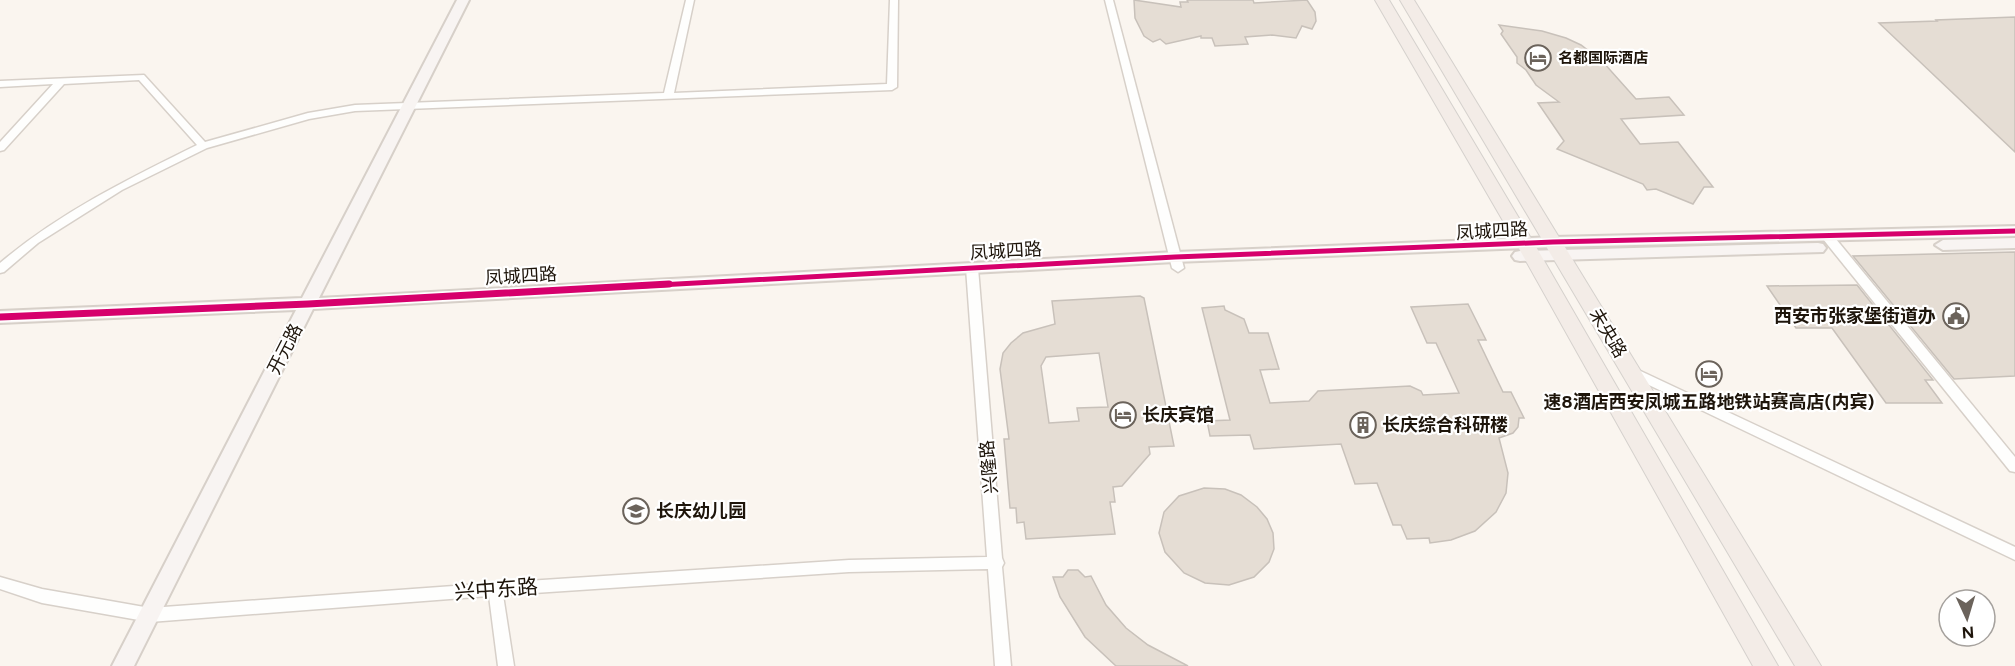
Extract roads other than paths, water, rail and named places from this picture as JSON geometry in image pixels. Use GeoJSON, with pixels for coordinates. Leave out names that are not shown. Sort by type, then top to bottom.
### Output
{"type":"FeatureCollection","features":[{"type":"Feature","properties":{"kind":"main road","name":"未央路"},"geometry":{"type":"LineString","coordinates":[[1382,0],[1529,250],[1766,666]]}},
{"type":"Feature","properties":{"kind":"main road","name":"未央路"},"geometry":{"type":"LineString","coordinates":[[1407,0],[1809,666]]}},
{"type":"Feature","properties":{"kind":"street","name":"开元路"},"geometry":{"type":"LineString","coordinates":[[123,666],[463,0]]}},
{"type":"Feature","properties":{"kind":"street"},"geometry":{"type":"LineString","coordinates":[[668,96],[690,0]]}},
{"type":"Feature","properties":{"kind":"street"},"geometry":{"type":"LineString","coordinates":[[0,269],[34,240],[118,188],[203,146],[308,116],[356,108],[892,87],[894,0]]}},
{"type":"Feature","properties":{"kind":"street"},"geometry":{"type":"LineString","coordinates":[[1109,0],[1177,263]]}},
{"type":"Feature","properties":{"kind":"street"},"geometry":{"type":"LineString","coordinates":[[0,84],[141,77],[203,146]]}},
{"type":"Feature","properties":{"kind":"street"},"geometry":{"type":"LineString","coordinates":[[0,147],[61,81]]}},
{"type":"Feature","properties":{"kind":"street","name":"凤城四路"},"geometry":{"type":"LineString","coordinates":[[1831,242],[2015,231]]}},
{"type":"Feature","properties":{"kind":"street"},"geometry":{"type":"LineString","coordinates":[[1831,242],[2015,466]]}},
{"type":"Feature","properties":{"kind":"street","name":"凤城四路"},"geometry":{"type":"LineString","coordinates":[[0,327],[1177,263],[1556,248],[1831,242],[2015,243]]}},
{"type":"Feature","properties":{"kind":"street","name":"兴隆路"},"geometry":{"type":"LineString","coordinates":[[973,273],[997,563],[1003,666]]}},
{"type":"Feature","properties":{"kind":"street","name":"凤城四路"},"geometry":{"type":"LineString","coordinates":[[0,317],[306,309]]}},
{"type":"Feature","properties":{"kind":"street"},"geometry":{"type":"LineString","coordinates":[[1631,372],[2015,554]]}},
{"type":"Feature","properties":{"kind":"street","name":"兴中东路"},"geometry":{"type":"LineString","coordinates":[[0,583],[42,596],[150,615],[495,588],[849,566],[997,563]]}},
{"type":"Feature","properties":{"kind":"street"},"geometry":{"type":"LineString","coordinates":[[495,588],[506,666]]}},
{"type":"Feature","properties":{"kind":"place","name":"名都国际酒店"},"geometry":{"type":"Point","coordinates":[1538,58]}},
{"type":"Feature","properties":{"kind":"place","name":"西安市张家堡街道办"},"geometry":{"type":"Point","coordinates":[1956,316]}},
{"type":"Feature","properties":{"kind":"place","name":"速8酒店西安凤城五路地铁站赛高店(内宾)"},"geometry":{"type":"Point","coordinates":[1709,374]}},
{"type":"Feature","properties":{"kind":"place","name":"长庆宾馆"},"geometry":{"type":"Point","coordinates":[1123,415]}},
{"type":"Feature","properties":{"kind":"place","name":"长庆综合科研楼"},"geometry":{"type":"Point","coordinates":[1363,425]}},
{"type":"Feature","properties":{"kind":"place","name":"长庆幼儿园"},"geometry":{"type":"Point","coordinates":[636,511]}}]}
